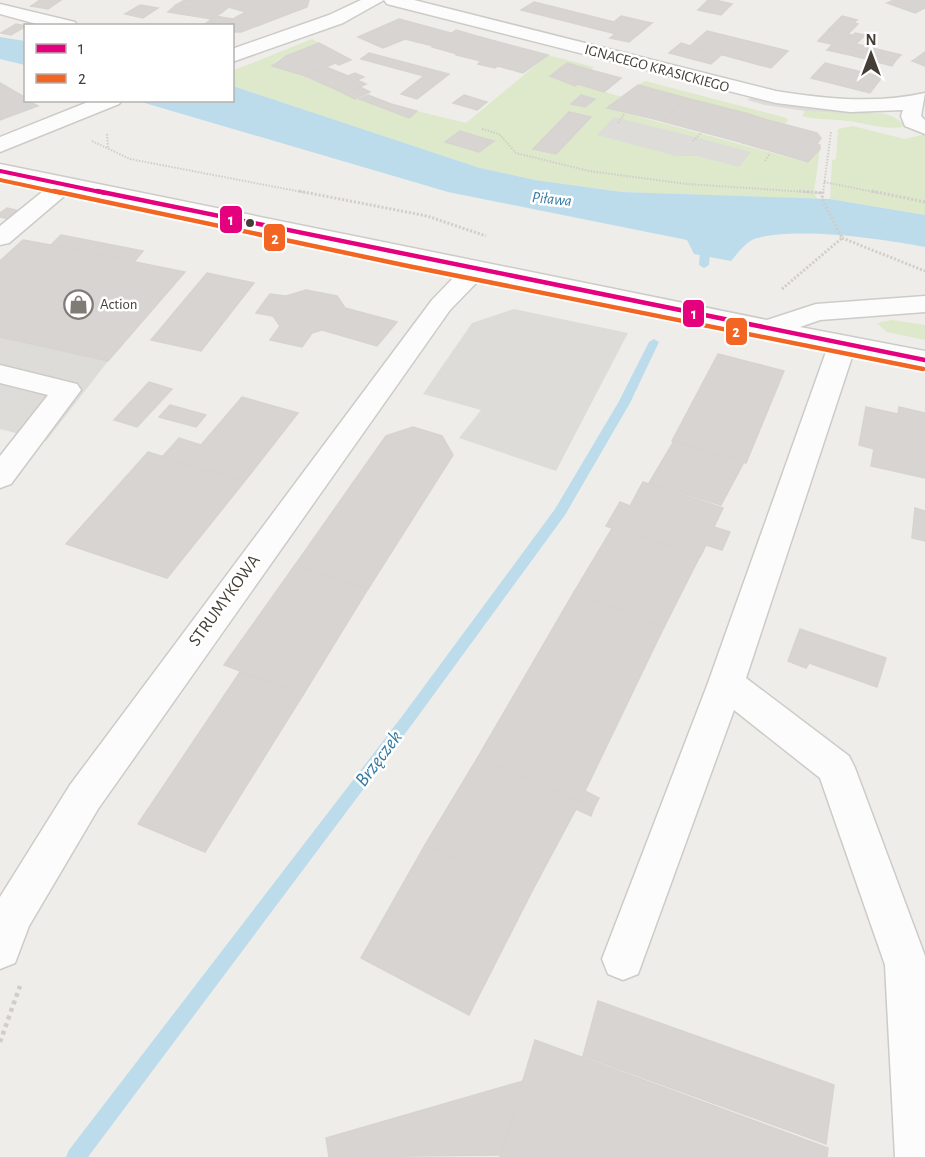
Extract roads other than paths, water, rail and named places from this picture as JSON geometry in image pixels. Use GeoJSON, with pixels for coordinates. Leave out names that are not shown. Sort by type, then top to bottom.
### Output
{"type":"FeatureCollection","features":[{"type":"Feature","properties":{"kind":"street"},"geometry":{"type":"LineString","coordinates":[[234,55],[336,19],[375,0]]}},
{"type":"Feature","properties":{"kind":"street","name":"IGNACEGO KRASICKIEGO"},"geometry":{"type":"LineString","coordinates":[[393,0],[776,97],[830,104],[920,100]]}},
{"type":"Feature","properties":{"kind":"street"},"geometry":{"type":"LineString","coordinates":[[0,9],[60,24]]}},
{"type":"Feature","properties":{"kind":"street"},"geometry":{"type":"LineString","coordinates":[[920,100],[911,116],[912,122],[925,128]]}},
{"type":"Feature","properties":{"kind":"street"},"geometry":{"type":"LineString","coordinates":[[0,145],[105,103]]}},
{"type":"Feature","properties":{"kind":"street"},"geometry":{"type":"LineString","coordinates":[[0,171],[771,328],[842,345],[925,360]]}},
{"type":"Feature","properties":{"kind":"street"},"geometry":{"type":"LineString","coordinates":[[0,238],[66,184]]}},
{"type":"Feature","properties":{"kind":"street","name":"STRUMYKOWA"},"geometry":{"type":"LineString","coordinates":[[4,926],[84,797],[434,314],[475,269]]}},
{"type":"Feature","properties":{"kind":"street"},"geometry":{"type":"LineString","coordinates":[[771,328],[816,312],[925,304]]}},
{"type":"Feature","properties":{"kind":"street"},"geometry":{"type":"LineString","coordinates":[[623,959],[726,683],[842,345]]}},
{"type":"Feature","properties":{"kind":"street"},"geometry":{"type":"LineString","coordinates":[[0,374],[67,390],[0,477]]}},
{"type":"Feature","properties":{"kind":"street"},"geometry":{"type":"LineString","coordinates":[[726,683],[836,768],[907,965],[919,1157]]}},
{"type":"Feature","properties":{"kind":"water"},"geometry":{"type":"Polygon","coordinates":[[[0,37],[24,41],[24,65],[0,59],[0,37]]]}},
{"type":"Feature","properties":{"kind":"water","name":"Piława"},"geometry":{"type":"Polygon","coordinates":[[[234,86],[480,168],[535,180],[622,192],[830,199],[925,215],[925,247],[839,235],[771,235],[754,239],[745,245],[731,261],[694,254],[687,240],[448,192],[141,102],[234,102],[234,86]]]}},
{"type":"Feature","properties":{"kind":"waterway","name":"Brzęczek"},"geometry":{"type":"LineString","coordinates":[[704,265],[706,240]]}},
{"type":"Feature","properties":{"kind":"waterway","name":"Brzęczek"},"geometry":{"type":"LineString","coordinates":[[76,1157],[408,719],[560,512],[624,403],[654,342]]}},
{"type":"Feature","properties":{"kind":"place","name":"Action"},"geometry":{"type":"Point","coordinates":[79,304]}}]}
